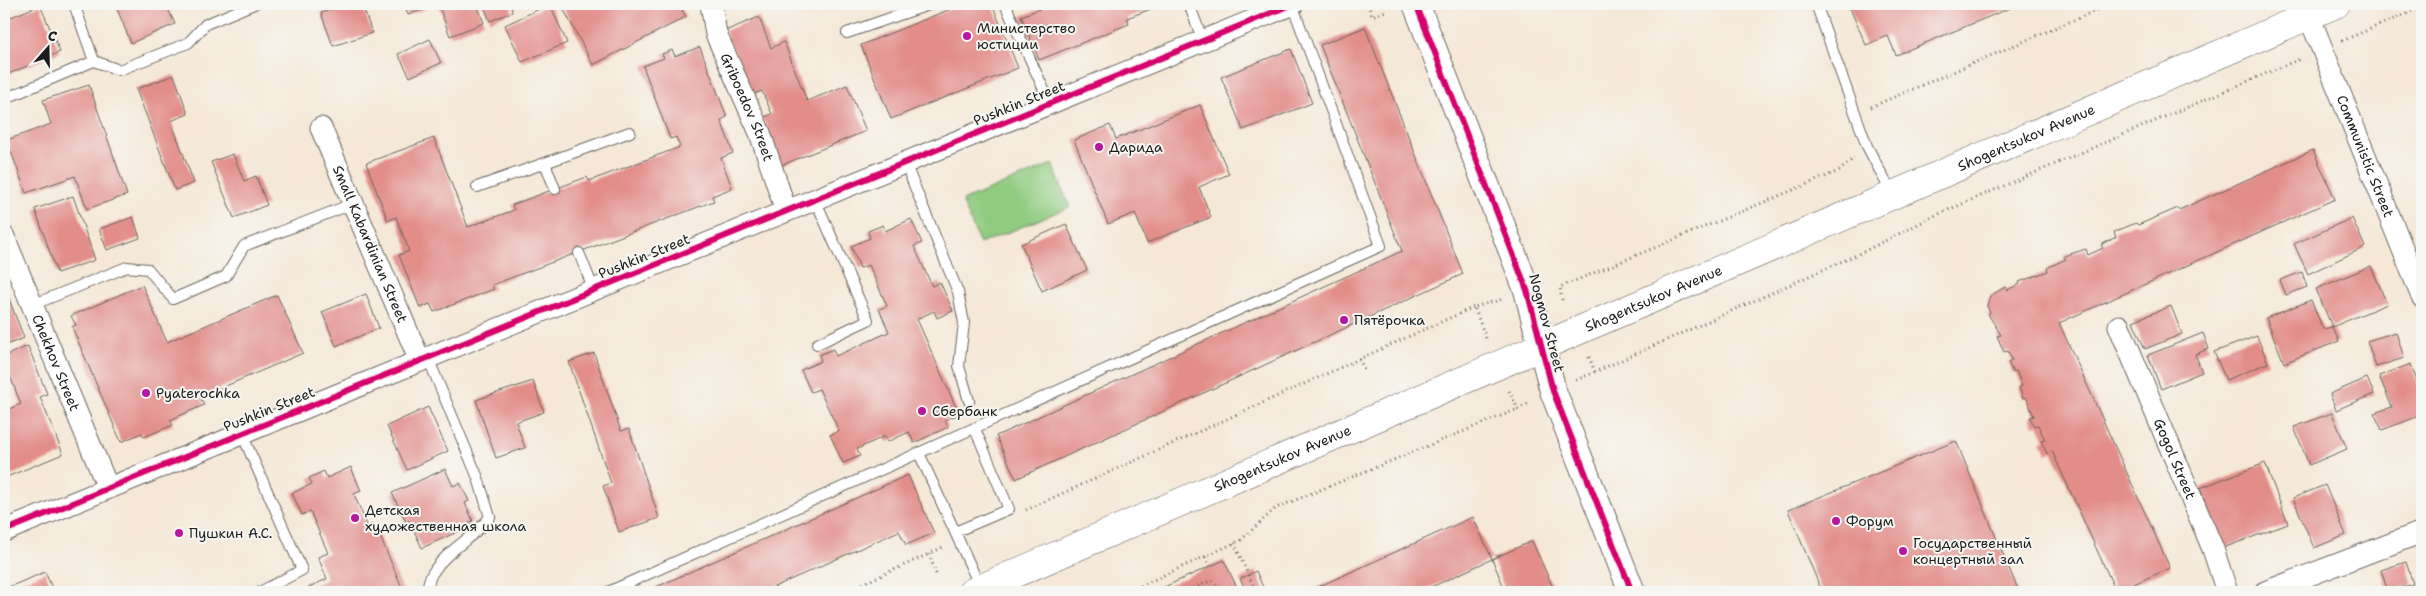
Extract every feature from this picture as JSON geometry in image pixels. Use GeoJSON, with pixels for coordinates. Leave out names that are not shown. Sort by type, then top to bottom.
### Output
{"type":"FeatureCollection","features":[{"type":"Feature","properties":{"kind":"main road","name":"Shogentsukov Avenue"},"geometry":{"type":"LineString","coordinates":[[976,590],[2336,4]]}},
{"type":"Feature","properties":{"kind":"street","name":"Griboedov Street"},"geometry":{"type":"LineString","coordinates":[[711,4],[716,34],[760,133],[786,211]]}},
{"type":"Feature","properties":{"kind":"street","name":"Pushkin Street"},"geometry":{"type":"LineString","coordinates":[[4,531],[1293,4]]}},
{"type":"Feature","properties":{"kind":"street","name":"Nogmov Street"},"geometry":{"type":"LineString","coordinates":[[1416,4],[1527,290],[1553,391],[1632,592]]}},
{"type":"Feature","properties":{"kind":"street","name":"Communistic Street"},"geometry":{"type":"LineString","coordinates":[[2309,16],[2321,50],[2422,297]]}},
{"type":"Feature","properties":{"kind":"street","name":"Small Kabardinian Street"},"geometry":{"type":"LineString","coordinates":[[321,128],[352,204],[424,359]]}},
{"type":"Feature","properties":{"kind":"street","name":"Chekhov Street"},"geometry":{"type":"LineString","coordinates":[[4,237],[108,488]]}},
{"type":"Feature","properties":{"kind":"street","name":"Gogol Street"},"geometry":{"type":"LineString","coordinates":[[2119,326],[2213,549],[2228,592]]}},
{"type":"Feature","properties":{"kind":"street"},"geometry":{"type":"LineString","coordinates":[[2265,592],[2422,532]]}},
{"type":"Feature","properties":{"kind":"lane"},"geometry":{"type":"LineString","coordinates":[[74,4],[94,61]]}},
{"type":"Feature","properties":{"kind":"lane"},"geometry":{"type":"LineString","coordinates":[[4,99],[94,61],[118,70],[188,43],[206,24],[254,4]]}},
{"type":"Feature","properties":{"kind":"lane"},"geometry":{"type":"LineString","coordinates":[[847,33],[931,4]]}},
{"type":"Feature","properties":{"kind":"lane"},"geometry":{"type":"LineString","coordinates":[[1005,4],[1050,103]]}},
{"type":"Feature","properties":{"kind":"lane"},"geometry":{"type":"LineString","coordinates":[[1189,4],[1203,41]]}},
{"type":"Feature","properties":{"kind":"lane"},"geometry":{"type":"LineString","coordinates":[[608,592],[1381,246],[1293,4]]}},
{"type":"Feature","properties":{"kind":"lane"},"geometry":{"type":"LineString","coordinates":[[1816,4],[1867,146],[1893,194]]}},
{"type":"Feature","properties":{"kind":"lane"},"geometry":{"type":"LineString","coordinates":[[477,187],[630,132]]}},
{"type":"Feature","properties":{"kind":"lane"},"geometry":{"type":"LineString","coordinates":[[545,163],[555,189]]}},
{"type":"Feature","properties":{"kind":"lane"},"geometry":{"type":"LineString","coordinates":[[904,163],[958,292],[964,322],[959,366],[968,401]]}},
{"type":"Feature","properties":{"kind":"lane"},"geometry":{"type":"LineString","coordinates":[[815,200],[868,320],[817,344]]}},
{"type":"Feature","properties":{"kind":"lane"},"geometry":{"type":"LineString","coordinates":[[32,305],[127,267],[148,269],[173,300],[226,276],[244,246],[352,204]]}},
{"type":"Feature","properties":{"kind":"lane"},"geometry":{"type":"LineString","coordinates":[[579,253],[594,290]]}},
{"type":"Feature","properties":{"kind":"lane"},"geometry":{"type":"LineString","coordinates":[[424,359],[478,478],[490,517],[481,529],[460,543],[431,574],[426,592]]}},
{"type":"Feature","properties":{"kind":"lane"},"geometry":{"type":"LineString","coordinates":[[957,536],[1009,509],[975,429]]}},
{"type":"Feature","properties":{"kind":"lane"},"geometry":{"type":"LineString","coordinates":[[242,434],[302,570],[260,592]]}},
{"type":"Feature","properties":{"kind":"lane"},"geometry":{"type":"LineString","coordinates":[[919,453],[957,536],[976,590]]}},
{"type":"Feature","properties":{"kind":"path"},"geometry":{"type":"LineString","coordinates":[[1368,4],[1372,16],[1386,11]]}},
{"type":"Feature","properties":{"kind":"path"},"geometry":{"type":"LineString","coordinates":[[1562,300],[1560,287],[1839,171],[1867,146],[1871,107],[2111,4]]}},
{"type":"Feature","properties":{"kind":"path"},"geometry":{"type":"LineString","coordinates":[[1569,384],[1865,251],[1934,216],[2422,7]]}},
{"type":"Feature","properties":{"kind":"path"},"geometry":{"type":"LineString","coordinates":[[1022,511],[1474,306],[1503,299]]}},
{"type":"Feature","properties":{"kind":"path"},"geometry":{"type":"LineString","coordinates":[[1474,306],[1486,338]]}},
{"type":"Feature","properties":{"kind":"path"},"geometry":{"type":"LineString","coordinates":[[1695,320],[1697,326]]}},
{"type":"Feature","properties":{"kind":"path"},"geometry":{"type":"LineString","coordinates":[[1589,357],[1595,372]]}},
{"type":"Feature","properties":{"kind":"path"},"geometry":{"type":"LineString","coordinates":[[1359,359],[1365,371]]}},
{"type":"Feature","properties":{"kind":"path"},"geometry":{"type":"LineString","coordinates":[[1509,392],[1518,409]]}},
{"type":"Feature","properties":{"kind":"path"},"geometry":{"type":"LineString","coordinates":[[1127,592],[1234,544],[1241,540],[1276,508],[1518,409],[1535,400]]}},
{"type":"Feature","properties":{"kind":"path"},"geometry":{"type":"LineString","coordinates":[[844,592],[928,554],[957,536]]}},
{"type":"Feature","properties":{"kind":"path"},"geometry":{"type":"LineString","coordinates":[[1234,544],[1256,592]]}},
{"type":"Feature","properties":{"kind":"path"},"geometry":{"type":"LineString","coordinates":[[928,554],[936,574]]}},
{"type":"Feature","properties":{"kind":"path"},"geometry":{"type":"LineString","coordinates":[[1205,557],[1210,566]]}},
{"type":"Feature","properties":{"kind":"path"},"geometry":{"type":"LineString","coordinates":[[1184,592],[1211,581],[1229,592]]}},
{"type":"Feature","properties":{"kind":"green space"},"geometry":{"type":"Polygon","coordinates":[[[1052,164],[1070,207],[980,244],[962,201],[1052,164]]]}},
{"type":"Feature","properties":{"kind":"building"},"geometry":{"type":"Polygon","coordinates":[[[115,4],[180,4],[168,9],[175,24],[131,43],[115,4]]]}},
{"type":"Feature","properties":{"kind":"building"},"geometry":{"type":"Polygon","coordinates":[[[346,4],[362,4],[372,33],[333,46],[321,13],[346,4]]]}},
{"type":"Feature","properties":{"kind":"building"},"geometry":{"type":"Polygon","coordinates":[[[405,4],[432,4],[433,6],[408,15],[405,4]]]}},
{"type":"Feature","properties":{"kind":"building"},"geometry":{"type":"Polygon","coordinates":[[[438,4],[477,4],[484,23],[450,36],[438,4]]]}},
{"type":"Feature","properties":{"kind":"building"},"geometry":{"type":"Polygon","coordinates":[[[483,4],[511,4],[512,12],[490,21],[483,4]]]}},
{"type":"Feature","properties":{"kind":"building"},"geometry":{"type":"Polygon","coordinates":[[[550,4],[567,43],[522,62],[505,25],[550,4]]]}},
{"type":"Feature","properties":{"kind":"building"},"geometry":{"type":"Polygon","coordinates":[[[571,4],[679,4],[686,17],[593,65],[563,8],[571,4]]]}},
{"type":"Feature","properties":{"kind":"building"},"geometry":{"type":"Polygon","coordinates":[[[963,4],[992,4],[1018,68],[891,119],[861,45],[963,4]]]}},
{"type":"Feature","properties":{"kind":"building"},"geometry":{"type":"Polygon","coordinates":[[[1053,4],[1164,4],[1127,18],[1129,24],[1039,60],[1021,16],[1053,4]]]}},
{"type":"Feature","properties":{"kind":"building"},"geometry":{"type":"Polygon","coordinates":[[[1848,4],[2020,4],[1896,55],[1888,36],[1866,45],[1848,4]]]}},
{"type":"Feature","properties":{"kind":"building"},"geometry":{"type":"Polygon","coordinates":[[[40,5],[60,52],[4,76],[4,20],[40,5]]]}},
{"type":"Feature","properties":{"kind":"building"},"geometry":{"type":"Polygon","coordinates":[[[759,17],[771,48],[784,42],[807,101],[847,85],[866,131],[782,165],[762,118],[772,114],[762,91],[751,95],[725,31],[759,17]]]}},
{"type":"Feature","properties":{"kind":"building"},"geometry":{"type":"Polygon","coordinates":[[[1365,27],[1463,274],[1016,479],[996,436],[1402,251],[1320,45],[1365,27]]]}},
{"type":"Feature","properties":{"kind":"building"},"geometry":{"type":"Polygon","coordinates":[[[430,39],[441,63],[410,77],[398,54],[430,39]]]}},
{"type":"Feature","properties":{"kind":"building"},"geometry":{"type":"Polygon","coordinates":[[[700,47],[727,117],[721,120],[733,153],[721,158],[732,188],[712,196],[714,201],[492,285],[494,289],[434,312],[430,304],[420,308],[399,255],[409,251],[396,217],[388,221],[366,163],[434,138],[468,227],[514,210],[512,205],[549,191],[587,177],[589,181],[680,147],[676,137],[670,139],[643,66],[664,58],[662,54],[672,50],[675,56],[700,47]]]}},
{"type":"Feature","properties":{"kind":"building"},"geometry":{"type":"Polygon","coordinates":[[[1291,49],[1312,103],[1243,130],[1221,77],[1291,49]]]}},
{"type":"Feature","properties":{"kind":"building"},"geometry":{"type":"Polygon","coordinates":[[[174,75],[188,114],[171,121],[194,183],[175,190],[136,89],[174,75]]]}},
{"type":"Feature","properties":{"kind":"building"},"geometry":{"type":"Polygon","coordinates":[[[89,85],[127,195],[87,209],[75,176],[26,193],[7,140],[51,124],[43,100],[89,85]]]}},
{"type":"Feature","properties":{"kind":"building"},"geometry":{"type":"Polygon","coordinates":[[[1200,105],[1229,174],[1199,187],[1211,217],[1147,243],[1135,213],[1108,224],[1074,140],[1110,125],[1116,139],[1200,105]]]}},
{"type":"Feature","properties":{"kind":"building"},"geometry":{"type":"Polygon","coordinates":[[[2313,150],[2335,199],[2059,323],[2170,568],[2116,592],[2052,451],[2047,454],[2041,441],[2045,440],[2038,425],[2034,426],[2030,417],[2034,416],[2026,397],[2023,398],[2019,387],[2022,386],[2016,371],[2013,373],[2008,362],[2012,360],[2008,351],[2004,352],[1997,336],[2001,335],[1988,314],[1990,313],[1987,306],[1990,296],[2005,287],[2007,290],[2020,284],[2019,282],[2048,271],[2047,268],[2066,259],[2064,256],[2086,249],[2088,255],[2103,248],[2101,245],[2116,237],[2114,232],[2136,223],[2138,225],[2178,208],[2179,210],[2313,150]]]}},
{"type":"Feature","properties":{"kind":"building"},"geometry":{"type":"Polygon","coordinates":[[[233,154],[244,181],[256,176],[267,205],[234,218],[211,162],[233,154]]]}},
{"type":"Feature","properties":{"kind":"building"},"geometry":{"type":"Polygon","coordinates":[[[73,196],[95,260],[57,273],[35,209],[73,196]]]}},
{"type":"Feature","properties":{"kind":"building"},"geometry":{"type":"Polygon","coordinates":[[[133,217],[140,238],[107,250],[99,229],[133,217]]]}},
{"type":"Feature","properties":{"kind":"building"},"geometry":{"type":"Polygon","coordinates":[[[2352,218],[2365,247],[2308,274],[2294,244],[2352,218]]]}},
{"type":"Feature","properties":{"kind":"building"},"geometry":{"type":"Polygon","coordinates":[[[911,219],[922,243],[914,246],[932,286],[940,282],[953,311],[937,318],[934,311],[917,319],[959,414],[945,420],[948,427],[914,443],[909,432],[887,442],[885,436],[857,449],[860,456],[843,463],[830,435],[839,431],[819,389],[811,392],[801,370],[821,361],[819,355],[833,349],[836,356],[889,332],[879,309],[887,306],[869,265],[860,268],[851,246],[870,238],[868,231],[883,225],[885,231],[911,219]]]}},
{"type":"Feature","properties":{"kind":"building"},"geometry":{"type":"Polygon","coordinates":[[[1066,224],[1087,270],[1042,291],[1021,244],[1066,224]]]}},
{"type":"Feature","properties":{"kind":"building"},"geometry":{"type":"Polygon","coordinates":[[[2371,266],[2387,304],[2332,327],[2316,289],[2371,266]]]}},
{"type":"Feature","properties":{"kind":"building"},"geometry":{"type":"Polygon","coordinates":[[[2302,272],[2307,287],[2286,295],[2280,280],[2302,272]]]}},
{"type":"Feature","properties":{"kind":"building"},"geometry":{"type":"Polygon","coordinates":[[[142,285],[167,342],[277,295],[303,353],[200,397],[204,405],[170,420],[173,425],[144,437],[142,433],[121,442],[72,327],[76,325],[71,316],[142,285]]]}},
{"type":"Feature","properties":{"kind":"building"},"geometry":{"type":"Polygon","coordinates":[[[4,286],[24,338],[4,346],[4,286]]]}},
{"type":"Feature","properties":{"kind":"building"},"geometry":{"type":"Polygon","coordinates":[[[366,294],[379,328],[336,346],[322,312],[366,294]]]}},
{"type":"Feature","properties":{"kind":"building"},"geometry":{"type":"Polygon","coordinates":[[[2311,300],[2323,329],[2332,327],[2339,341],[2284,363],[2266,318],[2311,300]]]}},
{"type":"Feature","properties":{"kind":"building"},"geometry":{"type":"Polygon","coordinates":[[[2171,306],[2182,334],[2145,349],[2133,321],[2171,306]]]}},
{"type":"Feature","properties":{"kind":"building"},"geometry":{"type":"Polygon","coordinates":[[[2396,332],[2404,358],[2376,367],[2367,341],[2396,332]]]}},
{"type":"Feature","properties":{"kind":"building"},"geometry":{"type":"Polygon","coordinates":[[[2203,333],[2209,349],[2195,354],[2202,372],[2161,389],[2148,355],[2203,333]]]}},
{"type":"Feature","properties":{"kind":"building"},"geometry":{"type":"Polygon","coordinates":[[[2257,336],[2268,363],[2226,380],[2214,352],[2257,336]]]}},
{"type":"Feature","properties":{"kind":"building"},"geometry":{"type":"Polygon","coordinates":[[[28,346],[47,394],[40,397],[63,454],[4,478],[4,411],[21,404],[4,361],[4,356],[28,346]]]}},
{"type":"Feature","properties":{"kind":"building"},"geometry":{"type":"Polygon","coordinates":[[[594,353],[621,431],[629,429],[659,518],[619,532],[603,486],[611,483],[569,362],[594,353]]]}},
{"type":"Feature","properties":{"kind":"building"},"geometry":{"type":"Polygon","coordinates":[[[2411,364],[2422,396],[2422,415],[2382,430],[2374,413],[2392,407],[2379,376],[2411,364]]]}},
{"type":"Feature","properties":{"kind":"building"},"geometry":{"type":"Polygon","coordinates":[[[2367,378],[2374,394],[2336,410],[2330,394],[2367,378]]]}},
{"type":"Feature","properties":{"kind":"building"},"geometry":{"type":"Polygon","coordinates":[[[533,381],[544,412],[516,422],[525,448],[496,458],[476,400],[533,381]]]}},
{"type":"Feature","properties":{"kind":"building"},"geometry":{"type":"Polygon","coordinates":[[[428,407],[448,451],[407,470],[387,426],[428,407]]]}},
{"type":"Feature","properties":{"kind":"building"},"geometry":{"type":"Polygon","coordinates":[[[2332,413],[2347,449],[2309,465],[2294,427],[2332,413]]]}},
{"type":"Feature","properties":{"kind":"building","name":"Государственный концертный зал"},"geometry":{"type":"Polygon","coordinates":[[[1956,441],[2019,592],[1822,592],[1788,510],[1956,441]]]}},
{"type":"Feature","properties":{"kind":"building"},"geometry":{"type":"Polygon","coordinates":[[[2265,463],[2288,524],[2223,548],[2200,488],[2265,463]]]}},
{"type":"Feature","properties":{"kind":"building"},"geometry":{"type":"Polygon","coordinates":[[[351,467],[361,491],[354,494],[371,535],[378,532],[404,592],[298,592],[327,579],[318,557],[328,553],[310,511],[302,515],[292,493],[312,484],[309,478],[324,471],[327,478],[351,467]]]}},
{"type":"Feature","properties":{"kind":"building"},"geometry":{"type":"Polygon","coordinates":[[[445,469],[453,486],[460,483],[469,501],[465,503],[473,521],[469,523],[470,526],[422,548],[409,520],[406,522],[392,493],[445,469]]]}},
{"type":"Feature","properties":{"kind":"building"},"geometry":{"type":"Polygon","coordinates":[[[908,475],[934,533],[906,545],[899,531],[763,592],[645,592],[908,475]]]}},
{"type":"Feature","properties":{"kind":"building"},"geometry":{"type":"Polygon","coordinates":[[[2325,485],[2346,535],[2314,548],[2293,498],[2325,485]]]}},
{"type":"Feature","properties":{"kind":"building"},"geometry":{"type":"Polygon","coordinates":[[[1473,517],[1492,559],[1438,584],[1418,592],[1312,592],[1311,590],[1473,517]]]}},
{"type":"Feature","properties":{"kind":"building"},"geometry":{"type":"Polygon","coordinates":[[[1532,541],[1555,592],[1506,592],[1492,559],[1532,541]]]}},
{"type":"Feature","properties":{"kind":"building"},"geometry":{"type":"Polygon","coordinates":[[[1224,560],[1239,592],[1153,592],[1202,570],[1224,560]]]}},
{"type":"Feature","properties":{"kind":"building"},"geometry":{"type":"Polygon","coordinates":[[[2406,562],[2413,584],[2388,592],[2381,570],[2406,562]]]}},
{"type":"Feature","properties":{"kind":"building"},"geometry":{"type":"Polygon","coordinates":[[[1256,571],[1265,592],[1247,592],[1240,579],[1256,571]]]}},
{"type":"Feature","properties":{"kind":"building"},"geometry":{"type":"Polygon","coordinates":[[[45,572],[54,592],[4,592],[4,589],[45,572]]]}},
{"type":"Feature","properties":{"kind":"cycle path"},"geometry":{"type":"LineString","coordinates":[[4,531],[1293,4]]}},
{"type":"Feature","properties":{"kind":"cycle path"},"geometry":{"type":"LineString","coordinates":[[1416,4],[1527,290],[1553,391],[1632,592]]}},
{"type":"Feature","properties":{"kind":"place","name":"Министерство юстиции"},"geometry":{"type":"Point","coordinates":[967,36]}},
{"type":"Feature","properties":{"kind":"place","name":"Дарида"},"geometry":{"type":"Point","coordinates":[1099,147]}},
{"type":"Feature","properties":{"kind":"place","name":"Пятёрочка"},"geometry":{"type":"Point","coordinates":[1344,320]}},
{"type":"Feature","properties":{"kind":"place","name":"Pyaterochka"},"geometry":{"type":"Point","coordinates":[146,393]}},
{"type":"Feature","properties":{"kind":"place","name":"Сбербанк"},"geometry":{"type":"Point","coordinates":[922,411]}},
{"type":"Feature","properties":{"kind":"place","name":"Детская художественная школа"},"geometry":{"type":"Point","coordinates":[355,518]}},
{"type":"Feature","properties":{"kind":"place","name":"Форум"},"geometry":{"type":"Point","coordinates":[1836,521]}},
{"type":"Feature","properties":{"kind":"place","name":"Пушкин А.С."},"geometry":{"type":"Point","coordinates":[179,533]}},
{"type":"Feature","properties":{"kind":"place","name":"Государственный концертный зал"},"geometry":{"type":"Point","coordinates":[1903,551]}}]}
